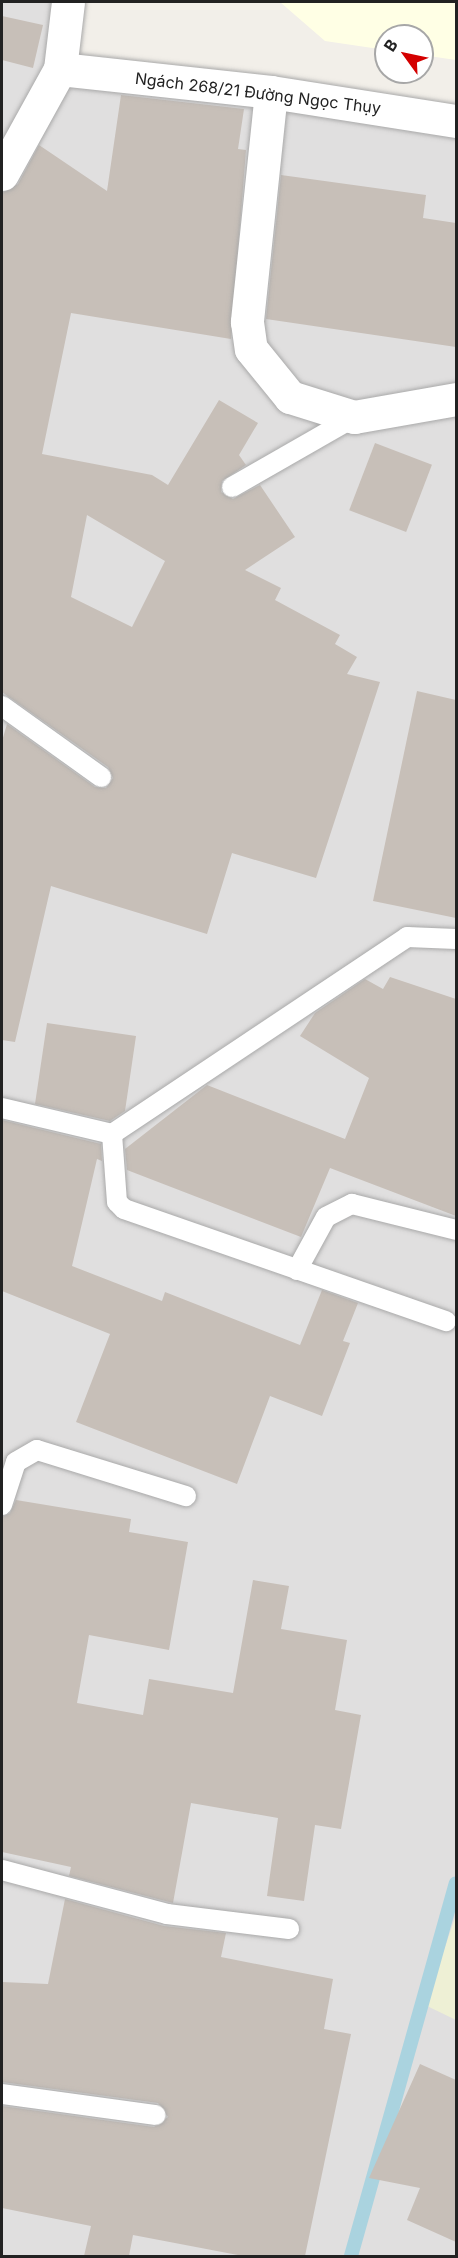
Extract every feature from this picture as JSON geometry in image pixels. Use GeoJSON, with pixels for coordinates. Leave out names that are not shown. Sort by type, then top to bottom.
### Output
{"type":"FeatureCollection","features":[{"type":"Feature","properties":{"kind":"street"},"geometry":{"type":"LineString","coordinates":[[2,174],[60,69],[68,2]]}},
{"type":"Feature","properties":{"kind":"street","name":"Ngách 268/21 Đường Ngọc Thụy"},"geometry":{"type":"LineString","coordinates":[[60,69],[271,92],[456,121]]}},
{"type":"Feature","properties":{"kind":"street"},"geometry":{"type":"LineString","coordinates":[[271,92],[247,322],[252,349],[290,397],[354,417],[456,399]]}},
{"type":"Feature","properties":{"kind":"lane"},"geometry":{"type":"LineString","coordinates":[[232,487],[354,417]]}},
{"type":"Feature","properties":{"kind":"lane"},"geometry":{"type":"LineString","coordinates":[[2,706],[101,777]]}},
{"type":"Feature","properties":{"kind":"lane"},"geometry":{"type":"LineString","coordinates":[[2,1108],[112,1134],[407,937],[456,939]]}},
{"type":"Feature","properties":{"kind":"lane"},"geometry":{"type":"LineString","coordinates":[[112,1134],[117,1202],[124,1209],[447,1321]]}},
{"type":"Feature","properties":{"kind":"lane"},"geometry":{"type":"LineString","coordinates":[[297,1270],[326,1217],[352,1204],[456,1230]]}},
{"type":"Feature","properties":{"kind":"lane"},"geometry":{"type":"LineString","coordinates":[[2,1505],[16,1462],[37,1450],[186,1496]]}},
{"type":"Feature","properties":{"kind":"lane"},"geometry":{"type":"LineString","coordinates":[[2,1870],[167,1914],[290,1929]]}},
{"type":"Feature","properties":{"kind":"lane"},"geometry":{"type":"LineString","coordinates":[[2,2094],[156,2115]]}},
{"type":"Feature","properties":{"kind":"shaded area"},"geometry":{"type":"Polygon","coordinates":[[[2,2],[67,2],[60,68],[456,117],[456,2256],[2,2256],[2,2]]]}},
{"type":"Feature","properties":{"kind":"shaded area"},"geometry":{"type":"Polygon","coordinates":[[[280,2],[456,2],[456,60],[434,57],[434,24],[374,24],[374,48],[325,41],[280,2]]]}},
{"type":"Feature","properties":{"kind":"shaded area"},"geometry":{"type":"Polygon","coordinates":[[[456,1915],[456,2020],[425,2005],[456,1915]]]}},
{"type":"Feature","properties":{"kind":"building"},"geometry":{"type":"Polygon","coordinates":[[[2,16],[43,25],[33,68],[2,60],[2,16]]]}},
{"type":"Feature","properties":{"kind":"building"},"geometry":{"type":"Polygon","coordinates":[[[121,95],[244,109],[238,149],[246,150],[231,339],[71,313],[42,454],[152,475],[168,485],[219,400],[258,423],[239,455],[246,465],[222,481],[221,492],[233,499],[260,485],[295,537],[245,570],[281,588],[275,600],[340,635],[335,644],[357,657],[347,674],[380,682],[316,878],[232,853],[207,934],[51,886],[15,1042],[2,1040],[2,741],[7,724],[95,787],[106,788],[113,778],[108,767],[2,692],[2,193],[18,184],[39,145],[107,191],[121,95]],[[87,515],[71,597],[132,627],[165,561],[87,515]]]}},
{"type":"Feature","properties":{"kind":"building"},"geometry":{"type":"Polygon","coordinates":[[[281,175],[426,195],[423,218],[456,223],[456,347],[266,319],[281,175]]]}},
{"type":"Feature","properties":{"kind":"building"},"geometry":{"type":"Polygon","coordinates":[[[375,443],[432,465],[406,532],[349,510],[375,443]]]}},
{"type":"Feature","properties":{"kind":"building"},"geometry":{"type":"Polygon","coordinates":[[[417,691],[456,700],[456,918],[373,901],[417,691]]]}},
{"type":"Feature","properties":{"kind":"building"},"geometry":{"type":"Polygon","coordinates":[[[390,977],[456,999],[456,1216],[330,1168],[301,1237],[127,1170],[125,1149],[207,1085],[345,1139],[369,1078],[300,1036],[315,1013],[365,979],[383,989],[390,977]]]}},
{"type":"Feature","properties":{"kind":"building"},"geometry":{"type":"Polygon","coordinates":[[[47,1023],[136,1036],[125,1111],[110,1121],[35,1104],[47,1023]]]}},
{"type":"Feature","properties":{"kind":"building"},"geometry":{"type":"Polygon","coordinates":[[[2,1120],[101,1144],[102,1161],[97,1159],[72,1266],[162,1301],[165,1292],[300,1345],[322,1290],[358,1303],[343,1341],[350,1343],[322,1416],[270,1396],[237,1484],[76,1422],[110,1334],[2,1291],[2,1120]]]}},
{"type":"Feature","properties":{"kind":"building"},"geometry":{"type":"Polygon","coordinates":[[[16,1500],[131,1519],[129,1532],[188,1542],[169,1650],[89,1635],[77,1703],[143,1715],[149,1679],[233,1693],[253,1580],[289,1586],[281,1629],[347,1640],[335,1710],[361,1715],[341,1829],[315,1825],[304,1901],[267,1896],[278,1818],[191,1803],[173,1903],[69,1876],[71,1867],[2,1852],[2,1517],[10,1513],[16,1500]]]}},
{"type":"Feature","properties":{"kind":"building"},"geometry":{"type":"Polygon","coordinates":[[[65,1899],[164,1926],[226,1933],[221,1957],[333,1979],[324,2029],[351,2034],[305,2256],[243,2256],[133,2235],[129,2256],[84,2256],[91,2226],[2,2208],[2,2106],[154,2127],[168,2117],[158,2103],[2,2082],[2,1982],[48,1984],[65,1899]]]}},
{"type":"Feature","properties":{"kind":"building"},"geometry":{"type":"Polygon","coordinates":[[[420,2064],[456,2080],[456,2242],[407,2220],[420,2188],[369,2178],[420,2064]]]}},
{"type":"Feature","properties":{"kind":"waterway"},"geometry":{"type":"LineString","coordinates":[[351,2256],[456,1883]]}}]}
